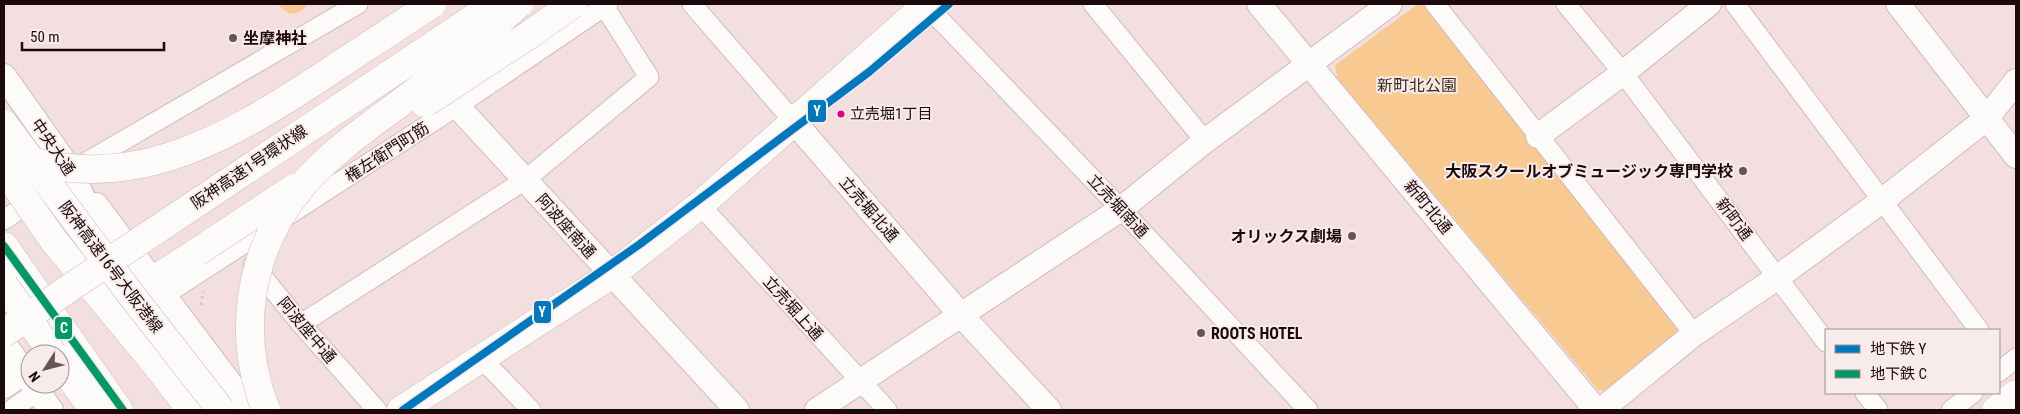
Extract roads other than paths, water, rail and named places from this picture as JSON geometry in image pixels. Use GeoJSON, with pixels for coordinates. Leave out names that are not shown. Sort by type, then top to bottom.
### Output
{"type":"FeatureCollection","features":[{"type":"Feature","properties":{"kind":"main road"},"geometry":{"type":"LineString","coordinates":[[4,153],[28,162],[55,168],[85,170],[119,169],[159,161],[194,149],[235,129],[285,100],[432,4]]}},
{"type":"Feature","properties":{"kind":"main road","name":"阪神高速1号環状線"},"geometry":{"type":"LineString","coordinates":[[4,334],[70,287],[495,4]]}},
{"type":"Feature","properties":{"kind":"main road"},"geometry":{"type":"LineString","coordinates":[[266,410],[252,365],[250,311],[254,283],[270,233],[302,186],[345,144],[425,84],[519,4]]}},
{"type":"Feature","properties":{"kind":"main road"},"geometry":{"type":"LineString","coordinates":[[158,288],[197,252],[521,41],[573,4]]}},
{"type":"Feature","properties":{"kind":"main road"},"geometry":{"type":"LineString","coordinates":[[401,410],[611,275],[700,205],[926,4]]}},
{"type":"Feature","properties":{"kind":"main road","name":"阪神高速16号大阪港線"},"geometry":{"type":"LineString","coordinates":[[4,124],[129,292],[220,410]]}},
{"type":"Feature","properties":{"kind":"main road","name":"中央大通"},"geometry":{"type":"LineString","coordinates":[[4,169],[54,241],[191,410]]}},
{"type":"Feature","properties":{"kind":"main road"},"geometry":{"type":"LineString","coordinates":[[9,266],[48,344]]}},
{"type":"Feature","properties":{"kind":"main road"},"geometry":{"type":"LineString","coordinates":[[9,266],[107,406]]}},
{"type":"Feature","properties":{"kind":"main road"},"geometry":{"type":"LineString","coordinates":[[70,373],[107,406]]}},
{"type":"Feature","properties":{"kind":"main road"},"geometry":{"type":"LineString","coordinates":[[1996,410],[2016,394]]}},
{"type":"Feature","properties":{"kind":"street"},"geometry":{"type":"LineString","coordinates":[[4,220],[72,171],[358,4]]}},
{"type":"Feature","properties":{"kind":"street","name":"立売堀北通"},"geometry":{"type":"LineString","coordinates":[[692,4],[961,315],[1048,410]]}},
{"type":"Feature","properties":{"kind":"street","name":"立売堀南通"},"geometry":{"type":"LineString","coordinates":[[926,4],[1121,209],[1308,410]]}},
{"type":"Feature","properties":{"kind":"street"},"geometry":{"type":"LineString","coordinates":[[1094,4],[1205,141]]}},
{"type":"Feature","properties":{"kind":"street","name":"新町北通"},"geometry":{"type":"LineString","coordinates":[[1259,4],[1596,410]]}},
{"type":"Feature","properties":{"kind":"street"},"geometry":{"type":"LineString","coordinates":[[817,410],[1121,209],[1205,141],[1390,4]]}},
{"type":"Feature","properties":{"kind":"street"},"geometry":{"type":"LineString","coordinates":[[1435,4],[1694,334]]}},
{"type":"Feature","properties":{"kind":"street","name":"新町通"},"geometry":{"type":"LineString","coordinates":[[1566,4],[1623,72],[1825,341]]}},
{"type":"Feature","properties":{"kind":"street"},"geometry":{"type":"LineString","coordinates":[[1538,136],[1709,4]]}},
{"type":"Feature","properties":{"kind":"street"},"geometry":{"type":"LineString","coordinates":[[1735,4],[1978,329]]}},
{"type":"Feature","properties":{"kind":"street"},"geometry":{"type":"LineString","coordinates":[[1898,4],[2016,156]]}},
{"type":"Feature","properties":{"kind":"street"},"geometry":{"type":"LineString","coordinates":[[301,324],[525,180],[648,77],[606,5]]}},
{"type":"Feature","properties":{"kind":"street","name":"権左衛門町筋"},"geometry":{"type":"LineString","coordinates":[[158,288],[239,248],[457,106],[606,5]]}},
{"type":"Feature","properties":{"kind":"street","name":"中央大通"},"geometry":{"type":"LineString","coordinates":[[4,76],[72,171],[154,362]]}},
{"type":"Feature","properties":{"kind":"street"},"geometry":{"type":"LineString","coordinates":[[1601,410],[1694,334],[1778,277],[1883,200],[1987,118],[2016,82]]}},
{"type":"Feature","properties":{"kind":"street","name":"阿波座南通"},"geometry":{"type":"LineString","coordinates":[[457,106],[737,410]]}},
{"type":"Feature","properties":{"kind":"street"},"geometry":{"type":"LineString","coordinates":[[72,171],[250,410]]}},
{"type":"Feature","properties":{"kind":"street","name":"立売堀上通"},"geometry":{"type":"LineString","coordinates":[[700,205],[887,410]]}},
{"type":"Feature","properties":{"kind":"street","name":"阿波座中通"},"geometry":{"type":"LineString","coordinates":[[239,248],[301,324],[377,410]]}},
{"type":"Feature","properties":{"kind":"street"},"geometry":{"type":"LineString","coordinates":[[4,307],[46,344]]}},
{"type":"Feature","properties":{"kind":"street"},"geometry":{"type":"LineString","coordinates":[[4,343],[20,373]]}},
{"type":"Feature","properties":{"kind":"street"},"geometry":{"type":"LineString","coordinates":[[481,358],[531,410]]}},
{"type":"Feature","properties":{"kind":"street"},"geometry":{"type":"LineString","coordinates":[[70,367],[107,406]]}},
{"type":"Feature","properties":{"kind":"street"},"geometry":{"type":"LineString","coordinates":[[11,410],[20,392]]}},
{"type":"Feature","properties":{"kind":"street"},"geometry":{"type":"LineString","coordinates":[[36,394],[51,410]]}},
{"type":"Feature","properties":{"kind":"street"},"geometry":{"type":"LineString","coordinates":[[1866,394],[1878,410]]}},
{"type":"Feature","properties":{"kind":"street"},"geometry":{"type":"LineString","coordinates":[[1951,410],[1972,394]]}},
{"type":"Feature","properties":{"kind":"metro line","name":"Y"},"geometry":{"type":"LineString","coordinates":[[403,410],[640,244],[869,72],[949,4]]}},
{"type":"Feature","properties":{"kind":"metro line","name":"C"},"geometry":{"type":"LineString","coordinates":[[4,246],[123,410]]}},
{"type":"Feature","properties":{"kind":"place","name":"坐摩神社"},"geometry":{"type":"Point","coordinates":[233,38]}},
{"type":"Feature","properties":{"kind":"place","name":"立売堀1丁目"},"geometry":{"type":"Point","coordinates":[841,114]}},
{"type":"Feature","properties":{"kind":"place","name":"大阪スクールオブミュージック専門学校"},"geometry":{"type":"Point","coordinates":[1743,171]}},
{"type":"Feature","properties":{"kind":"place","name":"オリックス劇場"},"geometry":{"type":"Point","coordinates":[1352,236]}},
{"type":"Feature","properties":{"kind":"place","name":"ROOTS HOTEL"},"geometry":{"type":"Point","coordinates":[1201,333]}},
{"type":"Feature","properties":{"kind":"park label","name":"新町北公園"},"geometry":{"type":"Point","coordinates":[1417,85]}}]}
